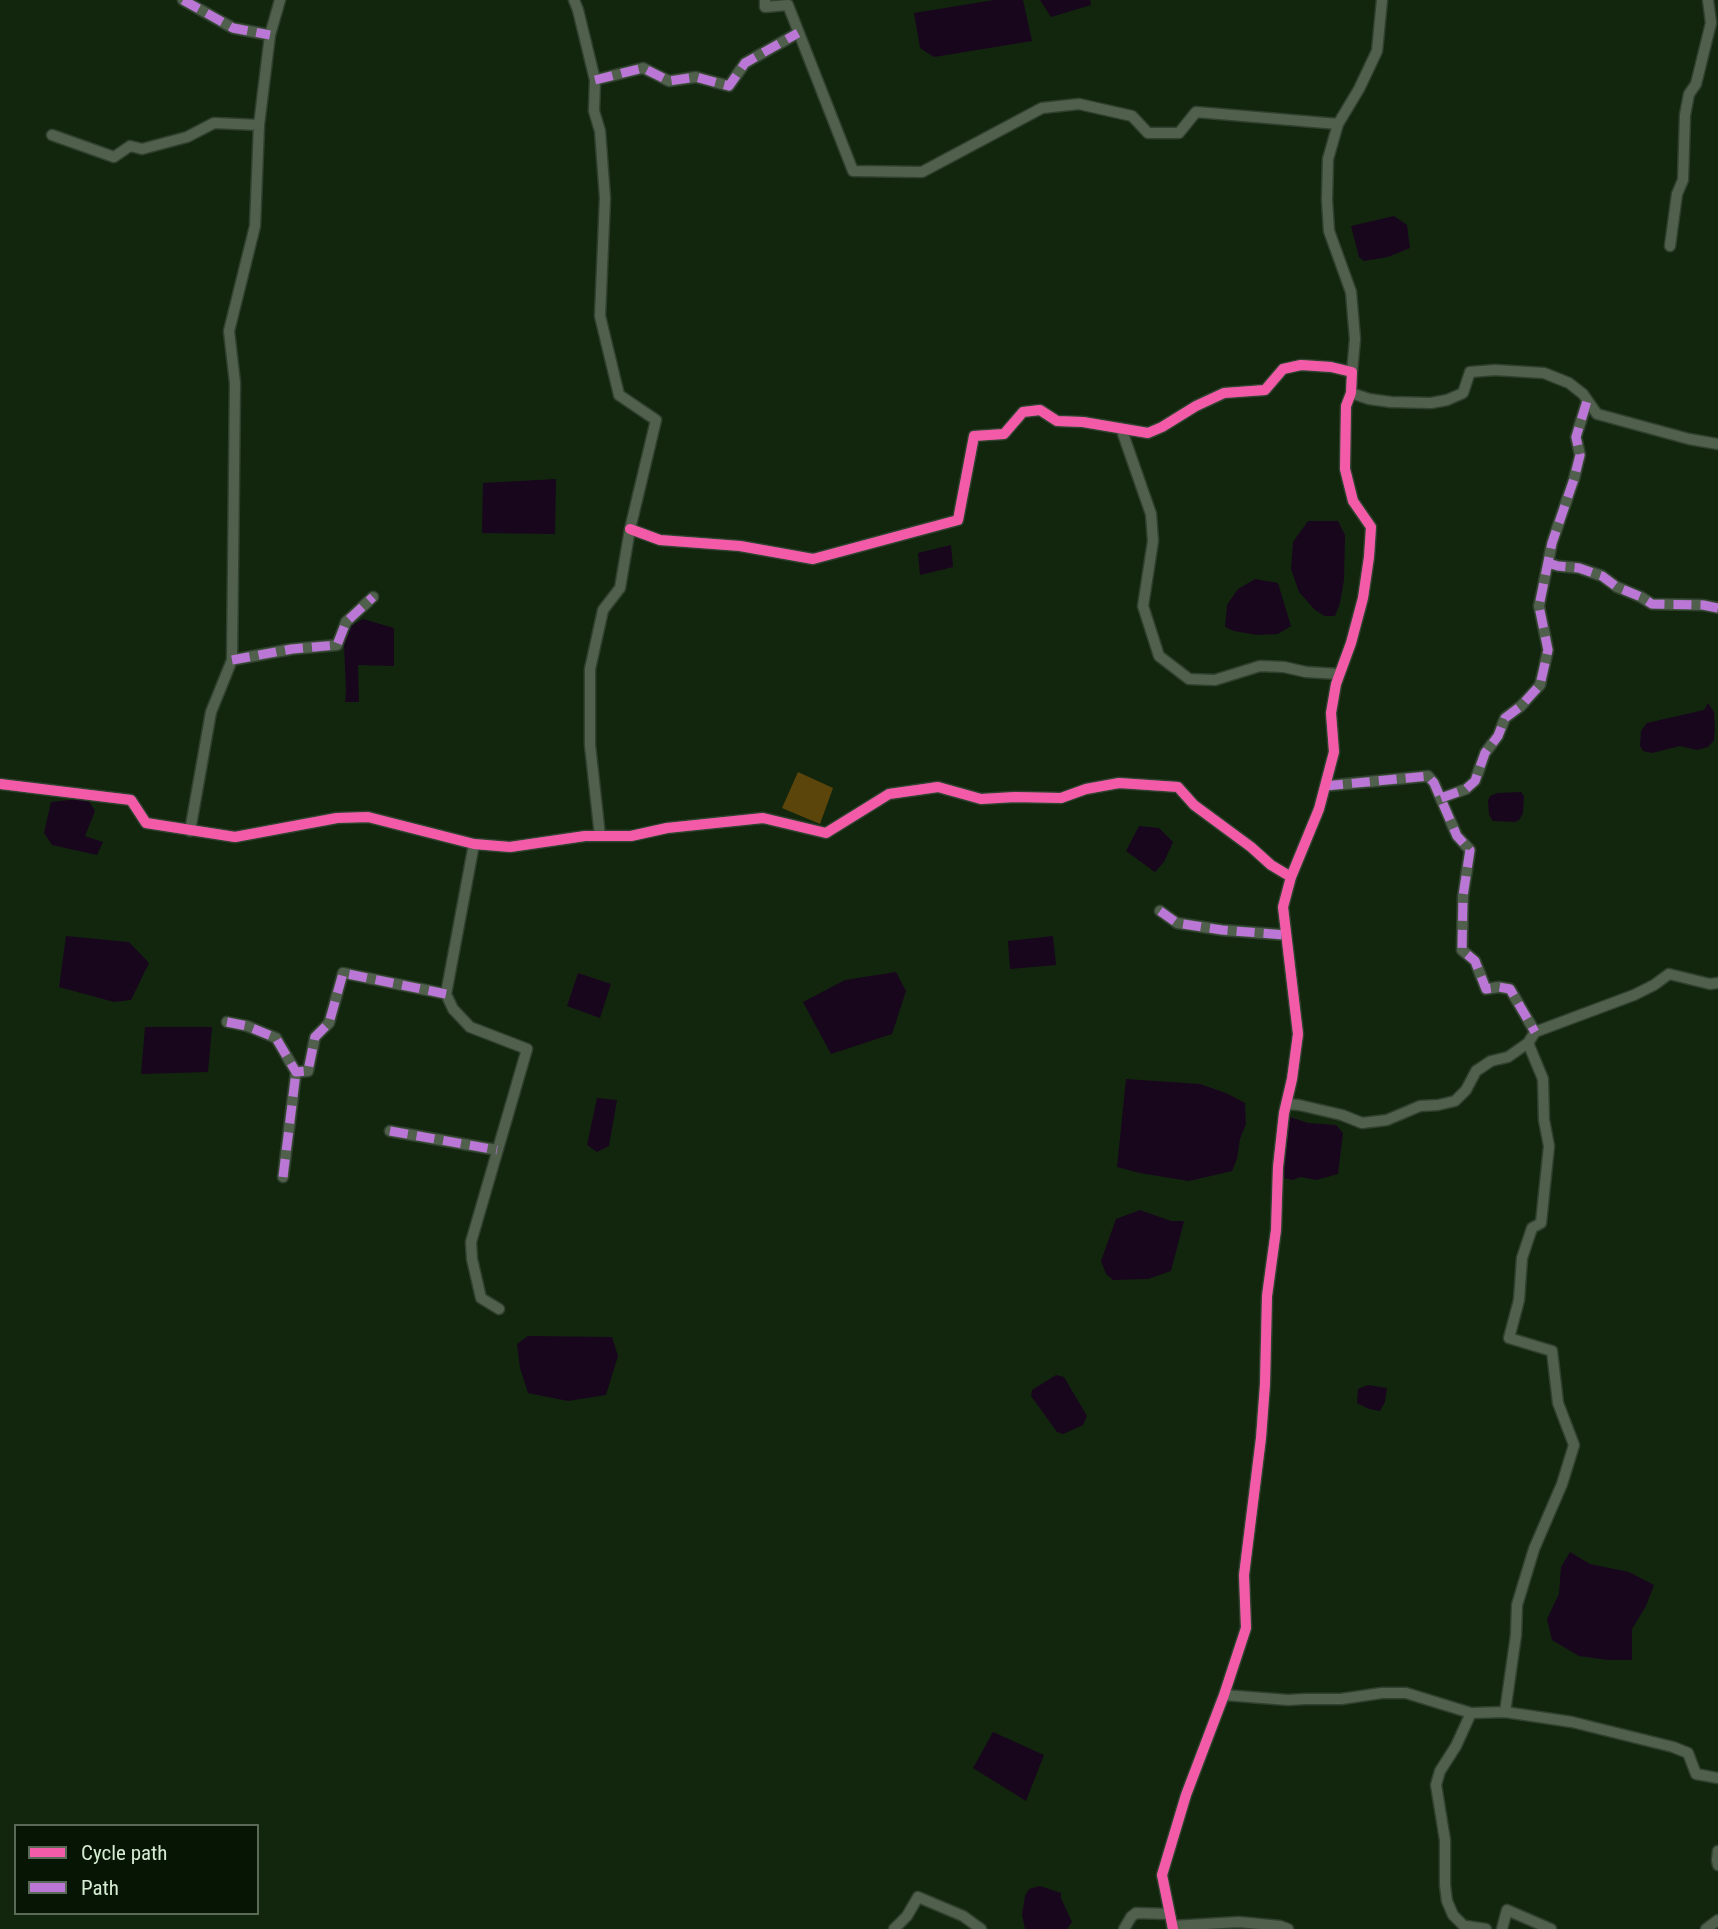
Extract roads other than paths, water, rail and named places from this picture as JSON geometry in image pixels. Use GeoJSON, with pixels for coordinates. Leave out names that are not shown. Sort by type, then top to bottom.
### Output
{"type":"FeatureCollection","features":[{"type":"Feature","properties":{"kind":"street"},"geometry":{"type":"LineString","coordinates":[[183,0],[233,28],[270,35]]}},
{"type":"Feature","properties":{"kind":"street"},"geometry":{"type":"LineString","coordinates":[[190,831],[211,712],[232,660],[235,383],[229,331],[255,226],[259,125],[270,35],[280,0]]}},
{"type":"Feature","properties":{"kind":"street"},"geometry":{"type":"LineString","coordinates":[[574,0],[579,10],[596,80],[594,111],[600,131],[605,198],[600,316],[619,395],[656,420],[620,588],[603,610],[590,669],[590,745],[600,836]]}},
{"type":"Feature","properties":{"kind":"street"},"geometry":{"type":"LineString","coordinates":[[765,0],[765,7],[788,5],[853,172],[922,172],[1042,108],[1079,104],[1132,116],[1148,132],[1179,133],[1196,112],[1338,124]]}},
{"type":"Feature","properties":{"kind":"street"},"geometry":{"type":"LineString","coordinates":[[1288,1929],[1239,1922],[1172,1927],[1162,1875],[1186,1795],[1246,1628],[1244,1575],[1262,1424],[1267,1296],[1276,1230],[1278,1167],[1298,1034],[1283,907],[1291,877],[1319,809],[1334,752],[1331,713],[1335,684],[1351,643],[1363,598],[1371,527],[1353,501],[1345,469],[1346,406],[1350,393],[1355,338],[1351,292],[1329,231],[1328,159],[1338,124],[1377,51],[1382,0]]}},
{"type":"Feature","properties":{"kind":"street"},"geometry":{"type":"LineString","coordinates":[[1670,246],[1677,194],[1683,180],[1685,115],[1689,94],[1696,84],[1711,23],[1708,0]]}},
{"type":"Feature","properties":{"kind":"street"},"geometry":{"type":"LineString","coordinates":[[596,80],[643,68],[669,82],[695,77],[729,86],[746,64],[798,33]]}},
{"type":"Feature","properties":{"kind":"street"},"geometry":{"type":"LineString","coordinates":[[52,135],[114,157],[130,146],[142,149],[187,137],[214,123],[259,125]]}},
{"type":"Feature","properties":{"kind":"street"},"geometry":{"type":"LineString","coordinates":[[631,529],[660,541],[740,546],[813,559],[958,520],[974,436],[1004,434],[1024,412],[1040,410],[1057,421],[1083,422],[1148,433],[1224,393],[1265,390],[1283,369],[1301,365],[1352,372]]}},
{"type":"Feature","properties":{"kind":"street"},"geometry":{"type":"LineString","coordinates":[[1350,393],[1391,402],[1430,403],[1463,393],[1470,372],[1495,370],[1544,373],[1569,383],[1584,394],[1597,414],[1689,439],[1718,444]]}},
{"type":"Feature","properties":{"kind":"street"},"geometry":{"type":"LineString","coordinates":[[1441,798],[1466,789],[1475,781],[1485,753],[1498,736],[1505,718],[1521,706],[1540,685],[1548,650],[1539,606],[1552,543],[1580,455],[1576,437],[1587,401]]}},
{"type":"Feature","properties":{"kind":"street"},"geometry":{"type":"LineString","coordinates":[[1121,428],[1151,514],[1153,541],[1143,606],[1159,656],[1189,679],[1215,680],[1260,666],[1339,674]]}},
{"type":"Feature","properties":{"kind":"street"},"geometry":{"type":"LineString","coordinates":[[1548,563],[1579,568],[1602,576],[1617,587],[1652,604],[1718,608]]}},
{"type":"Feature","properties":{"kind":"street"},"geometry":{"type":"LineString","coordinates":[[232,660],[292,649],[337,645],[346,622],[373,597]]}},
{"type":"Feature","properties":{"kind":"street"},"geometry":{"type":"LineString","coordinates":[[1325,786],[1428,776],[1434,783],[1457,836],[1470,850],[1463,896],[1462,950],[1475,961],[1486,989],[1510,989],[1535,1032]]}},
{"type":"Feature","properties":{"kind":"street"},"geometry":{"type":"LineString","coordinates":[[0,784],[131,800],[146,823],[234,837],[337,818],[368,817],[474,844],[510,847],[585,836],[631,836],[667,828],[763,818],[826,833],[889,794],[938,787],[981,799],[1062,798],[1086,789],[1119,783],[1166,786],[1178,787],[1194,805],[1271,865],[1291,877]]}},
{"type":"Feature","properties":{"kind":"street"},"geometry":{"type":"LineString","coordinates":[[474,844],[446,994],[453,1009],[470,1027],[527,1049],[471,1242],[481,1298],[499,1309]]}},
{"type":"Feature","properties":{"kind":"street"},"geometry":{"type":"LineString","coordinates":[[1160,911],[1177,923],[1286,935]]}},
{"type":"Feature","properties":{"kind":"street"},"geometry":{"type":"LineString","coordinates":[[296,1072],[307,1071],[315,1037],[329,1023],[343,973],[446,994]]}},
{"type":"Feature","properties":{"kind":"street"},"geometry":{"type":"LineString","coordinates":[[1286,1104],[1342,1115],[1362,1123],[1387,1120],[1420,1106],[1455,1101],[1466,1090],[1476,1072],[1491,1061],[1508,1057],[1528,1043],[1535,1032],[1634,995],[1669,974],[1710,984],[1718,983]]}},
{"type":"Feature","properties":{"kind":"street"},"geometry":{"type":"LineString","coordinates":[[227,1021],[276,1038],[296,1072],[282,1177]]}},
{"type":"Feature","properties":{"kind":"street"},"geometry":{"type":"LineString","coordinates":[[1505,1712],[1516,1635],[1517,1605],[1534,1549],[1562,1484],[1574,1445],[1558,1403],[1552,1351],[1508,1338],[1519,1300],[1522,1258],[1532,1228],[1541,1223],[1547,1177],[1549,1146],[1544,1120],[1543,1079],[1528,1043]]}},
{"type":"Feature","properties":{"kind":"street"},"geometry":{"type":"LineString","coordinates":[[390,1131],[497,1150]]}},
{"type":"Feature","properties":{"kind":"street"},"geometry":{"type":"LineString","coordinates":[[1224,1695],[1288,1700],[1406,1693],[1471,1713],[1505,1712],[1572,1722],[1673,1747],[1688,1753],[1696,1774],[1718,1778]]}},
{"type":"Feature","properties":{"kind":"street"},"geometry":{"type":"LineString","coordinates":[[1471,1713],[1437,1778],[1436,1785],[1444,1840],[1444,1885],[1447,1901],[1453,1915],[1466,1928],[1486,1929]]}},
{"type":"Feature","properties":{"kind":"street"},"geometry":{"type":"LineString","coordinates":[[1718,1851],[1718,1865]]}},
{"type":"Feature","properties":{"kind":"street"},"geometry":{"type":"LineString","coordinates":[[894,1929],[907,1916],[918,1897],[963,1916],[982,1929]]}},
{"type":"Feature","properties":{"kind":"street"},"geometry":{"type":"LineString","coordinates":[[1503,1929],[1507,1910],[1550,1929]]}},
{"type":"Feature","properties":{"kind":"street"},"geometry":{"type":"LineString","coordinates":[[1124,1929],[1136,1913],[1169,1914]]}},
{"type":"Feature","properties":{"kind":"street"},"geometry":{"type":"LineString","coordinates":[[1706,1929],[1718,1920]]}}]}
